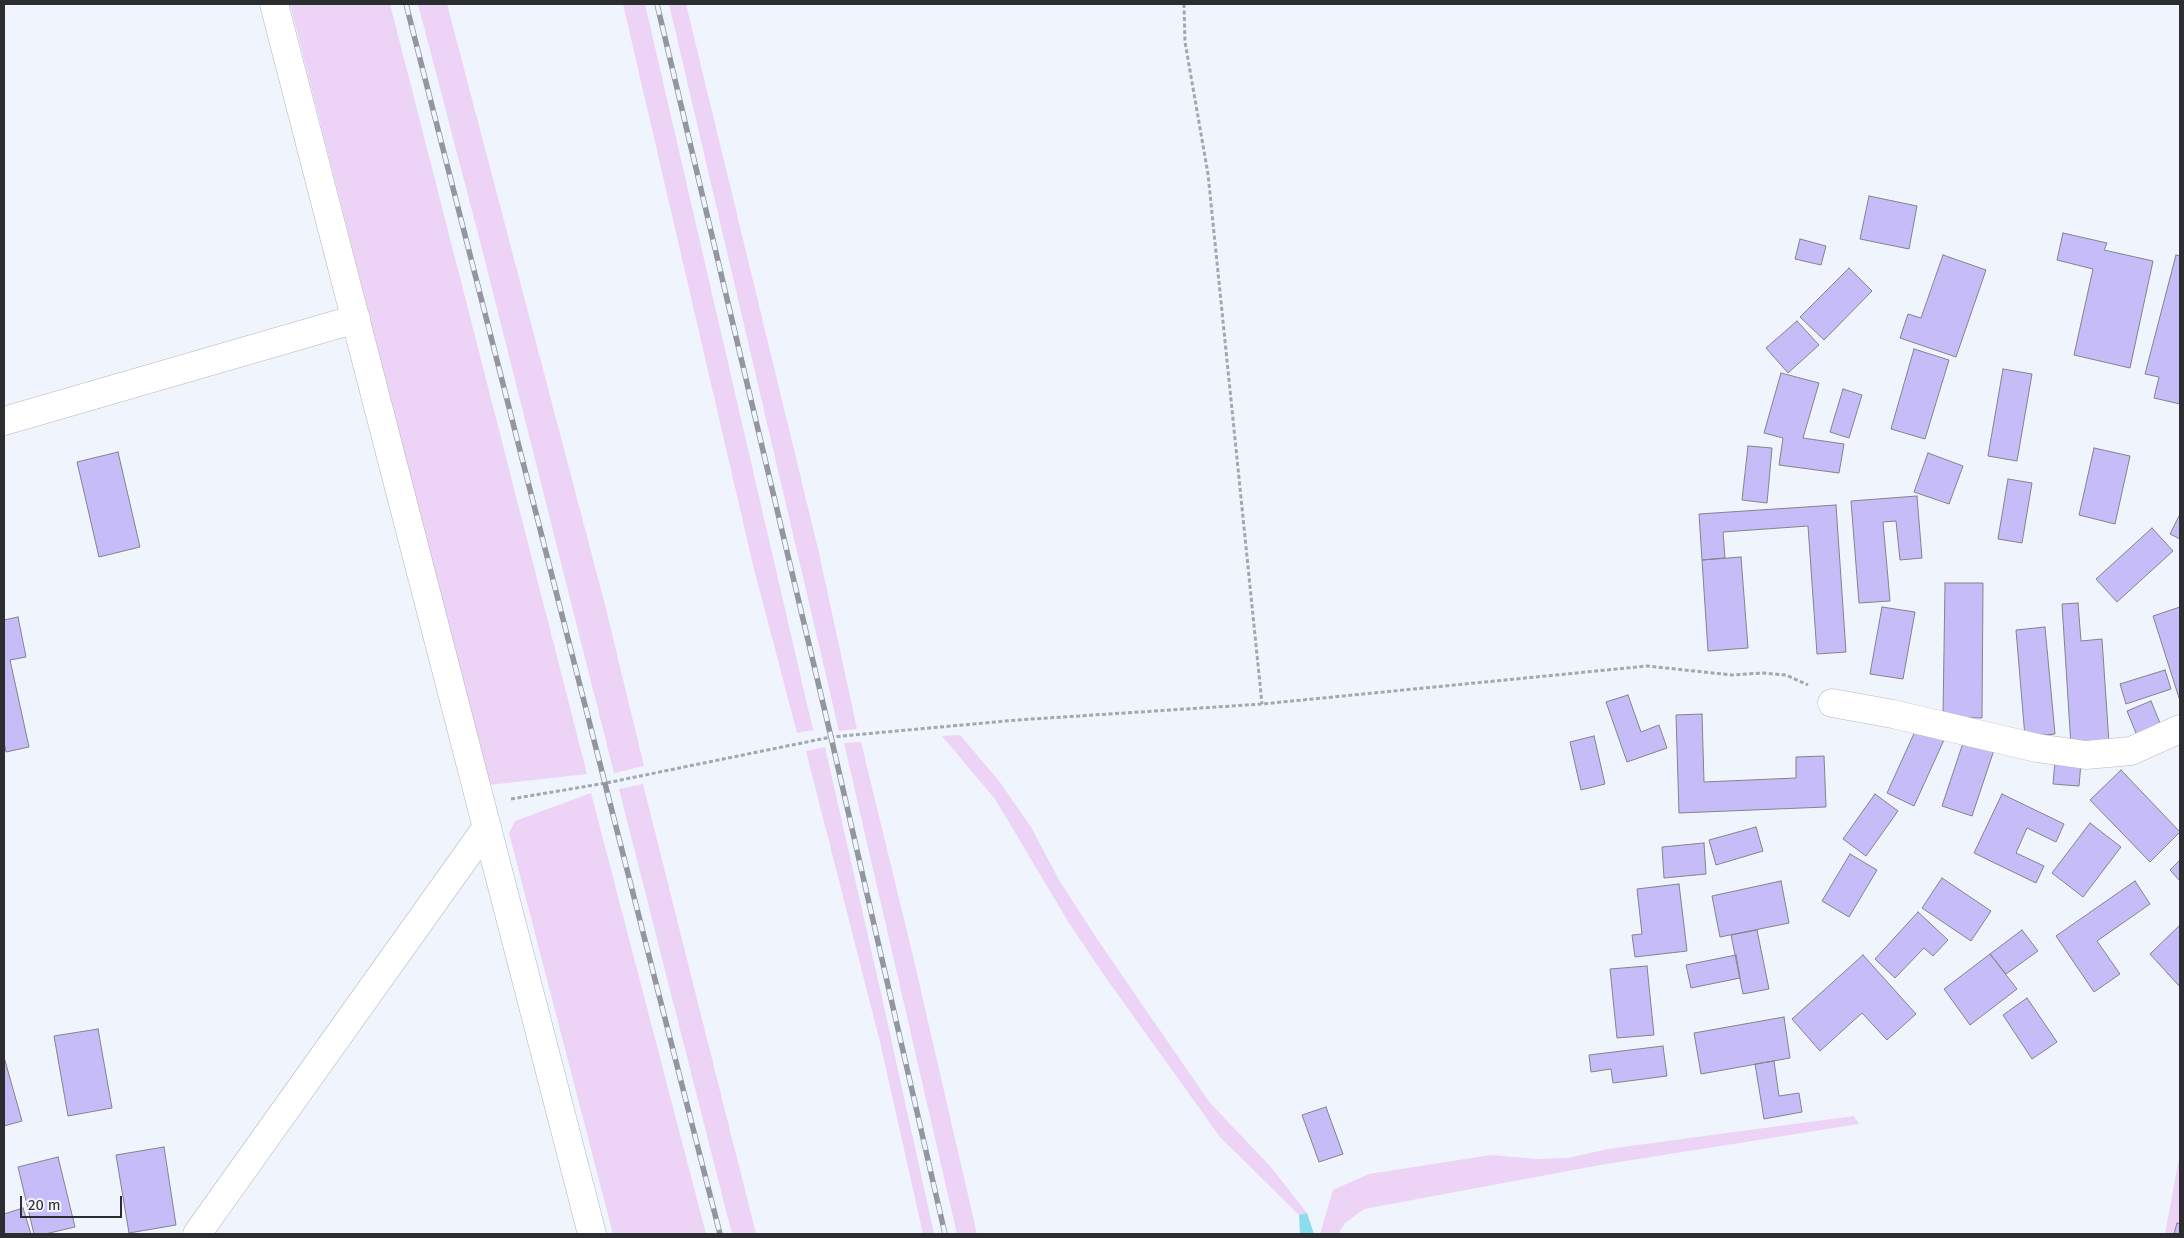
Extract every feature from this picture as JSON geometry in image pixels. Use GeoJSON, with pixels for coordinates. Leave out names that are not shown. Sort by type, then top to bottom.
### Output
{"type":"FeatureCollection","features":[{"type":"Feature","properties":{"kind":"street"},"geometry":{"type":"LineString","coordinates":[[274,4],[592,1234]]}},
{"type":"Feature","properties":{"kind":"street"},"geometry":{"type":"LineString","coordinates":[[4,421],[356,319]]}},
{"type":"Feature","properties":{"kind":"street"},"geometry":{"type":"LineString","coordinates":[[1832,703],[1893,714],[2037,748],[2086,755],[2130,751],[2180,729]]}},
{"type":"Feature","properties":{"kind":"street"},"geometry":{"type":"LineString","coordinates":[[197,1234],[484,816]]}},
{"type":"Feature","properties":{"kind":"path"},"geometry":{"type":"LineString","coordinates":[[1184,4],[1185,42],[1208,174],[1262,704]]}},
{"type":"Feature","properties":{"kind":"path"},"geometry":{"type":"LineString","coordinates":[[484,816],[606,783],[831,737],[1016,720],[1262,704],[1647,666],[1732,675],[1786,675],[1804,682],[1832,703]]}},
{"type":"Feature","properties":{"kind":"shaded area"},"geometry":{"type":"Polygon","coordinates":[[[290,4],[390,4],[587,774],[489,785],[290,4]]]}},
{"type":"Feature","properties":{"kind":"shaded area"},"geometry":{"type":"Polygon","coordinates":[[[418,4],[447,4],[605,605],[644,766],[614,773],[482,249],[418,4]]]}},
{"type":"Feature","properties":{"kind":"shaded area"},"geometry":{"type":"Polygon","coordinates":[[[623,4],[645,4],[813,730],[797,733],[753,565],[623,4]]]}},
{"type":"Feature","properties":{"kind":"shaded area"},"geometry":{"type":"Polygon","coordinates":[[[669,4],[686,4],[819,553],[857,729],[839,731],[669,4]]]}},
{"type":"Feature","properties":{"kind":"shaded area"},"geometry":{"type":"Polygon","coordinates":[[[960,735],[999,781],[1031,827],[1059,880],[1097,939],[1210,1103],[1270,1166],[1307,1213],[1299,1215],[1220,1137],[1069,923],[995,799],[942,736],[960,735]]]}},
{"type":"Feature","properties":{"kind":"shaded area"},"geometry":{"type":"Polygon","coordinates":[[[861,742],[977,1234],[957,1234],[844,743],[861,742]]]}},
{"type":"Feature","properties":{"kind":"shaded area"},"geometry":{"type":"Polygon","coordinates":[[[825,747],[934,1234],[923,1234],[881,1046],[806,751],[825,747]]]}},
{"type":"Feature","properties":{"kind":"shaded area"},"geometry":{"type":"Polygon","coordinates":[[[643,784],[756,1234],[732,1234],[619,789],[643,784]]]}},
{"type":"Feature","properties":{"kind":"shaded area"},"geometry":{"type":"Polygon","coordinates":[[[591,793],[706,1234],[613,1234],[509,833],[515,821],[591,793]]]}},
{"type":"Feature","properties":{"kind":"shaded area"},"geometry":{"type":"Polygon","coordinates":[[[1854,1116],[1859,1124],[1600,1165],[1364,1209],[1345,1223],[1338,1234],[1320,1234],[1333,1190],[1369,1174],[1491,1155],[1537,1159],[1568,1158],[1608,1149],[1854,1116]]]}},
{"type":"Feature","properties":{"kind":"shaded area"},"geometry":{"type":"Polygon","coordinates":[[[2180,1153],[2180,1234],[2165,1234],[2180,1153]]]}},
{"type":"Feature","properties":{"kind":"water"},"geometry":{"type":"Polygon","coordinates":[[[1307,1213],[1314,1234],[1300,1234],[1299,1215],[1307,1213]]]}},
{"type":"Feature","properties":{"kind":"building"},"geometry":{"type":"Polygon","coordinates":[[[1869,196],[1917,206],[1909,249],[1860,239],[1869,196]]]}},
{"type":"Feature","properties":{"kind":"building"},"geometry":{"type":"Polygon","coordinates":[[[2063,233],[2107,243],[2104,250],[2153,261],[2130,368],[2074,355],[2093,269],[2057,260],[2063,233]]]}},
{"type":"Feature","properties":{"kind":"building"},"geometry":{"type":"Polygon","coordinates":[[[1800,239],[1826,246],[1821,265],[1795,259],[1800,239]]]}},
{"type":"Feature","properties":{"kind":"building"},"geometry":{"type":"Polygon","coordinates":[[[1943,255],[1986,270],[1956,357],[1900,338],[1908,314],[1921,318],[1943,255]]]}},
{"type":"Feature","properties":{"kind":"building"},"geometry":{"type":"Polygon","coordinates":[[[2176,255],[2180,256],[2180,404],[2154,398],[2159,377],[2145,374],[2176,255]]]}},
{"type":"Feature","properties":{"kind":"building"},"geometry":{"type":"Polygon","coordinates":[[[1849,268],[1872,291],[1824,340],[1800,317],[1849,268]]]}},
{"type":"Feature","properties":{"kind":"building"},"geometry":{"type":"Polygon","coordinates":[[[1797,321],[1819,345],[1788,373],[1766,348],[1797,321]]]}},
{"type":"Feature","properties":{"kind":"building"},"geometry":{"type":"Polygon","coordinates":[[[1914,349],[1949,360],[1925,439],[1891,429],[1914,349]]]}},
{"type":"Feature","properties":{"kind":"building"},"geometry":{"type":"Polygon","coordinates":[[[2003,369],[2032,374],[2017,461],[1988,456],[2003,369]]]}},
{"type":"Feature","properties":{"kind":"building"},"geometry":{"type":"Polygon","coordinates":[[[1781,373],[1819,383],[1803,438],[1844,444],[1839,473],[1779,465],[1783,438],[1764,433],[1781,373]]]}},
{"type":"Feature","properties":{"kind":"building"},"geometry":{"type":"Polygon","coordinates":[[[1843,389],[1862,395],[1849,438],[1830,432],[1843,389]]]}},
{"type":"Feature","properties":{"kind":"building"},"geometry":{"type":"Polygon","coordinates":[[[1748,446],[1772,448],[1767,503],[1742,500],[1748,446]]]}},
{"type":"Feature","properties":{"kind":"building"},"geometry":{"type":"Polygon","coordinates":[[[2094,448],[2130,456],[2115,524],[2079,515],[2094,448]]]}},
{"type":"Feature","properties":{"kind":"building"},"geometry":{"type":"Polygon","coordinates":[[[118,452],[140,547],[99,557],[77,462],[118,452]]]}},
{"type":"Feature","properties":{"kind":"building"},"geometry":{"type":"Polygon","coordinates":[[[1928,453],[1963,466],[1949,504],[1914,492],[1928,453]]]}},
{"type":"Feature","properties":{"kind":"building"},"geometry":{"type":"Polygon","coordinates":[[[2008,479],[2032,483],[2022,543],[1998,539],[2008,479]]]}},
{"type":"Feature","properties":{"kind":"building"},"geometry":{"type":"Polygon","coordinates":[[[1917,496],[1922,558],[1900,560],[1896,521],[1883,522],[1890,601],[1859,603],[1851,501],[1917,496]]]}},
{"type":"Feature","properties":{"kind":"building"},"geometry":{"type":"Polygon","coordinates":[[[1836,505],[1846,652],[1817,654],[1808,526],[1723,532],[1725,558],[1702,560],[1699,514],[1836,505]]]}},
{"type":"Feature","properties":{"kind":"building"},"geometry":{"type":"Polygon","coordinates":[[[2180,514],[2180,539],[2170,534],[2180,514]]]}},
{"type":"Feature","properties":{"kind":"building"},"geometry":{"type":"Polygon","coordinates":[[[2152,528],[2173,551],[2117,602],[2096,579],[2152,528]]]}},
{"type":"Feature","properties":{"kind":"building"},"geometry":{"type":"Polygon","coordinates":[[[1741,557],[1748,648],[1708,651],[1702,560],[1741,557]]]}},
{"type":"Feature","properties":{"kind":"building"},"geometry":{"type":"Polygon","coordinates":[[[1945,583],[1983,583],[1982,718],[1943,717],[1945,583]]]}},
{"type":"Feature","properties":{"kind":"building"},"geometry":{"type":"Polygon","coordinates":[[[2078,603],[2081,641],[2102,639],[2109,743],[2071,746],[2062,604],[2078,603]]]}},
{"type":"Feature","properties":{"kind":"building"},"geometry":{"type":"Polygon","coordinates":[[[1882,607],[1915,612],[1903,679],[1870,674],[1882,607]]]}},
{"type":"Feature","properties":{"kind":"building"},"geometry":{"type":"Polygon","coordinates":[[[2180,607],[2180,701],[2153,616],[2180,607]]]}},
{"type":"Feature","properties":{"kind":"building"},"geometry":{"type":"Polygon","coordinates":[[[18,617],[26,657],[10,660],[29,747],[6,752],[4,742],[4,620],[18,617]]]}},
{"type":"Feature","properties":{"kind":"building"},"geometry":{"type":"Polygon","coordinates":[[[2045,627],[2055,734],[2025,737],[2016,630],[2045,627]]]}},
{"type":"Feature","properties":{"kind":"building"},"geometry":{"type":"Polygon","coordinates":[[[2165,670],[2171,689],[2126,704],[2120,684],[2165,670]]]}},
{"type":"Feature","properties":{"kind":"building"},"geometry":{"type":"Polygon","coordinates":[[[1628,695],[1641,732],[1659,725],[1667,748],[1627,762],[1606,702],[1628,695]]]}},
{"type":"Feature","properties":{"kind":"building"},"geometry":{"type":"Polygon","coordinates":[[[2151,701],[2162,728],[2138,738],[2127,711],[2151,701]]]}},
{"type":"Feature","properties":{"kind":"building"},"geometry":{"type":"Polygon","coordinates":[[[1702,714],[1704,782],[1796,778],[1796,757],[1824,756],[1826,807],[1679,813],[1676,715],[1702,714]]]}},
{"type":"Feature","properties":{"kind":"building"},"geometry":{"type":"Polygon","coordinates":[[[1917,727],[1944,740],[1914,806],[1887,793],[1917,727]]]}},
{"type":"Feature","properties":{"kind":"building"},"geometry":{"type":"Polygon","coordinates":[[[1594,736],[1605,784],[1581,790],[1570,742],[1594,736]]]}},
{"type":"Feature","properties":{"kind":"building"},"geometry":{"type":"Polygon","coordinates":[[[1965,737],[1995,747],[1972,816],[1942,806],[1965,737]]]}},
{"type":"Feature","properties":{"kind":"building"},"geometry":{"type":"Polygon","coordinates":[[[2055,761],[2081,763],[2079,786],[2053,784],[2055,761]]]}},
{"type":"Feature","properties":{"kind":"building"},"geometry":{"type":"Polygon","coordinates":[[[2121,770],[2180,832],[2150,862],[2090,800],[2121,770]]]}},
{"type":"Feature","properties":{"kind":"building"},"geometry":{"type":"Polygon","coordinates":[[[1875,794],[1898,811],[1866,856],[1843,839],[1875,794]]]}},
{"type":"Feature","properties":{"kind":"building"},"geometry":{"type":"Polygon","coordinates":[[[2002,794],[2064,824],[2056,842],[2027,828],[2016,853],[2044,866],[2036,883],[1974,853],[2002,794]]]}},
{"type":"Feature","properties":{"kind":"building"},"geometry":{"type":"Polygon","coordinates":[[[2090,823],[2121,847],[2083,897],[2052,873],[2090,823]]]}},
{"type":"Feature","properties":{"kind":"building"},"geometry":{"type":"Polygon","coordinates":[[[1756,827],[1763,851],[1716,865],[1709,840],[1756,827]]]}},
{"type":"Feature","properties":{"kind":"building"},"geometry":{"type":"Polygon","coordinates":[[[1704,843],[1706,874],[1664,878],[1662,847],[1704,843]]]}},
{"type":"Feature","properties":{"kind":"building"},"geometry":{"type":"Polygon","coordinates":[[[1850,854],[1877,870],[1849,917],[1822,901],[1850,854]]]}},
{"type":"Feature","properties":{"kind":"building"},"geometry":{"type":"Polygon","coordinates":[[[2180,860],[2180,881],[2170,870],[2180,860]]]}},
{"type":"Feature","properties":{"kind":"building"},"geometry":{"type":"Polygon","coordinates":[[[1942,878],[1991,911],[1971,941],[1922,908],[1942,878]]]}},
{"type":"Feature","properties":{"kind":"building"},"geometry":{"type":"Polygon","coordinates":[[[1781,881],[1789,923],[1720,937],[1712,896],[1781,881]]]}},
{"type":"Feature","properties":{"kind":"building"},"geometry":{"type":"Polygon","coordinates":[[[2135,881],[2150,904],[2097,941],[2120,974],[2094,992],[2056,936],[2135,881]]]}},
{"type":"Feature","properties":{"kind":"building"},"geometry":{"type":"Polygon","coordinates":[[[1679,884],[1687,951],[1635,957],[1632,935],[1642,934],[1637,889],[1679,884]]]}},
{"type":"Feature","properties":{"kind":"building"},"geometry":{"type":"Polygon","coordinates":[[[1918,912],[1948,940],[1933,956],[1924,948],[1895,978],[1875,959],[1918,912]]]}},
{"type":"Feature","properties":{"kind":"building"},"geometry":{"type":"Polygon","coordinates":[[[2180,925],[2180,987],[2150,954],[2180,925]]]}},
{"type":"Feature","properties":{"kind":"building"},"geometry":{"type":"Polygon","coordinates":[[[1757,930],[1769,989],[1743,994],[1731,935],[1757,930]]]}},
{"type":"Feature","properties":{"kind":"building"},"geometry":{"type":"Polygon","coordinates":[[[2022,930],[2038,951],[2006,974],[1990,954],[2022,930]]]}},
{"type":"Feature","properties":{"kind":"building"},"geometry":{"type":"Polygon","coordinates":[[[1990,954],[2017,989],[1970,1025],[1944,989],[1990,954]]]}},
{"type":"Feature","properties":{"kind":"building"},"geometry":{"type":"Polygon","coordinates":[[[1736,955],[1740,978],[1691,988],[1686,965],[1736,955]]]}},
{"type":"Feature","properties":{"kind":"building"},"geometry":{"type":"Polygon","coordinates":[[[1863,955],[1916,1014],[1887,1040],[1862,1013],[1820,1051],[1792,1019],[1863,955]]]}},
{"type":"Feature","properties":{"kind":"building"},"geometry":{"type":"Polygon","coordinates":[[[1647,966],[1654,1035],[1617,1038],[1610,969],[1647,966]]]}},
{"type":"Feature","properties":{"kind":"building"},"geometry":{"type":"Polygon","coordinates":[[[2027,998],[2057,1042],[2032,1059],[2003,1015],[2027,998]]]}},
{"type":"Feature","properties":{"kind":"building"},"geometry":{"type":"Polygon","coordinates":[[[1784,1017],[1790,1058],[1701,1074],[1694,1033],[1784,1017]]]}},
{"type":"Feature","properties":{"kind":"building"},"geometry":{"type":"Polygon","coordinates":[[[98,1029],[112,1108],[68,1116],[54,1036],[98,1029]]]}},
{"type":"Feature","properties":{"kind":"building"},"geometry":{"type":"Polygon","coordinates":[[[1663,1046],[1667,1076],[1613,1083],[1611,1069],[1591,1072],[1589,1055],[1663,1046]]]}},
{"type":"Feature","properties":{"kind":"building"},"geometry":{"type":"Polygon","coordinates":[[[4,1057],[22,1121],[4,1126],[4,1057]]]}},
{"type":"Feature","properties":{"kind":"building"},"geometry":{"type":"Polygon","coordinates":[[[1774,1061],[1779,1096],[1799,1093],[1802,1112],[1764,1119],[1755,1064],[1774,1061]]]}},
{"type":"Feature","properties":{"kind":"building"},"geometry":{"type":"Polygon","coordinates":[[[1326,1107],[1343,1154],[1319,1162],[1302,1115],[1326,1107]]]}},
{"type":"Feature","properties":{"kind":"building"},"geometry":{"type":"Polygon","coordinates":[[[164,1147],[176,1225],[129,1233],[116,1155],[164,1147]]]}},
{"type":"Feature","properties":{"kind":"building"},"geometry":{"type":"Polygon","coordinates":[[[58,1157],[75,1227],[45,1234],[34,1234],[18,1167],[58,1157]]]}},
{"type":"Feature","properties":{"kind":"building"},"geometry":{"type":"Polygon","coordinates":[[[23,1208],[31,1234],[4,1234],[4,1214],[23,1208]]]}},
{"type":"Feature","properties":{"kind":"building"},"geometry":{"type":"Polygon","coordinates":[[[2177,1223],[2180,1224],[2180,1234],[2174,1234],[2177,1223]]]}},
{"type":"Feature","properties":{"kind":"railway"},"geometry":{"type":"LineString","coordinates":[[406,4],[720,1234]]}},
{"type":"Feature","properties":{"kind":"railway"},"geometry":{"type":"LineString","coordinates":[[657,4],[831,737],[945,1234]]}}]}
